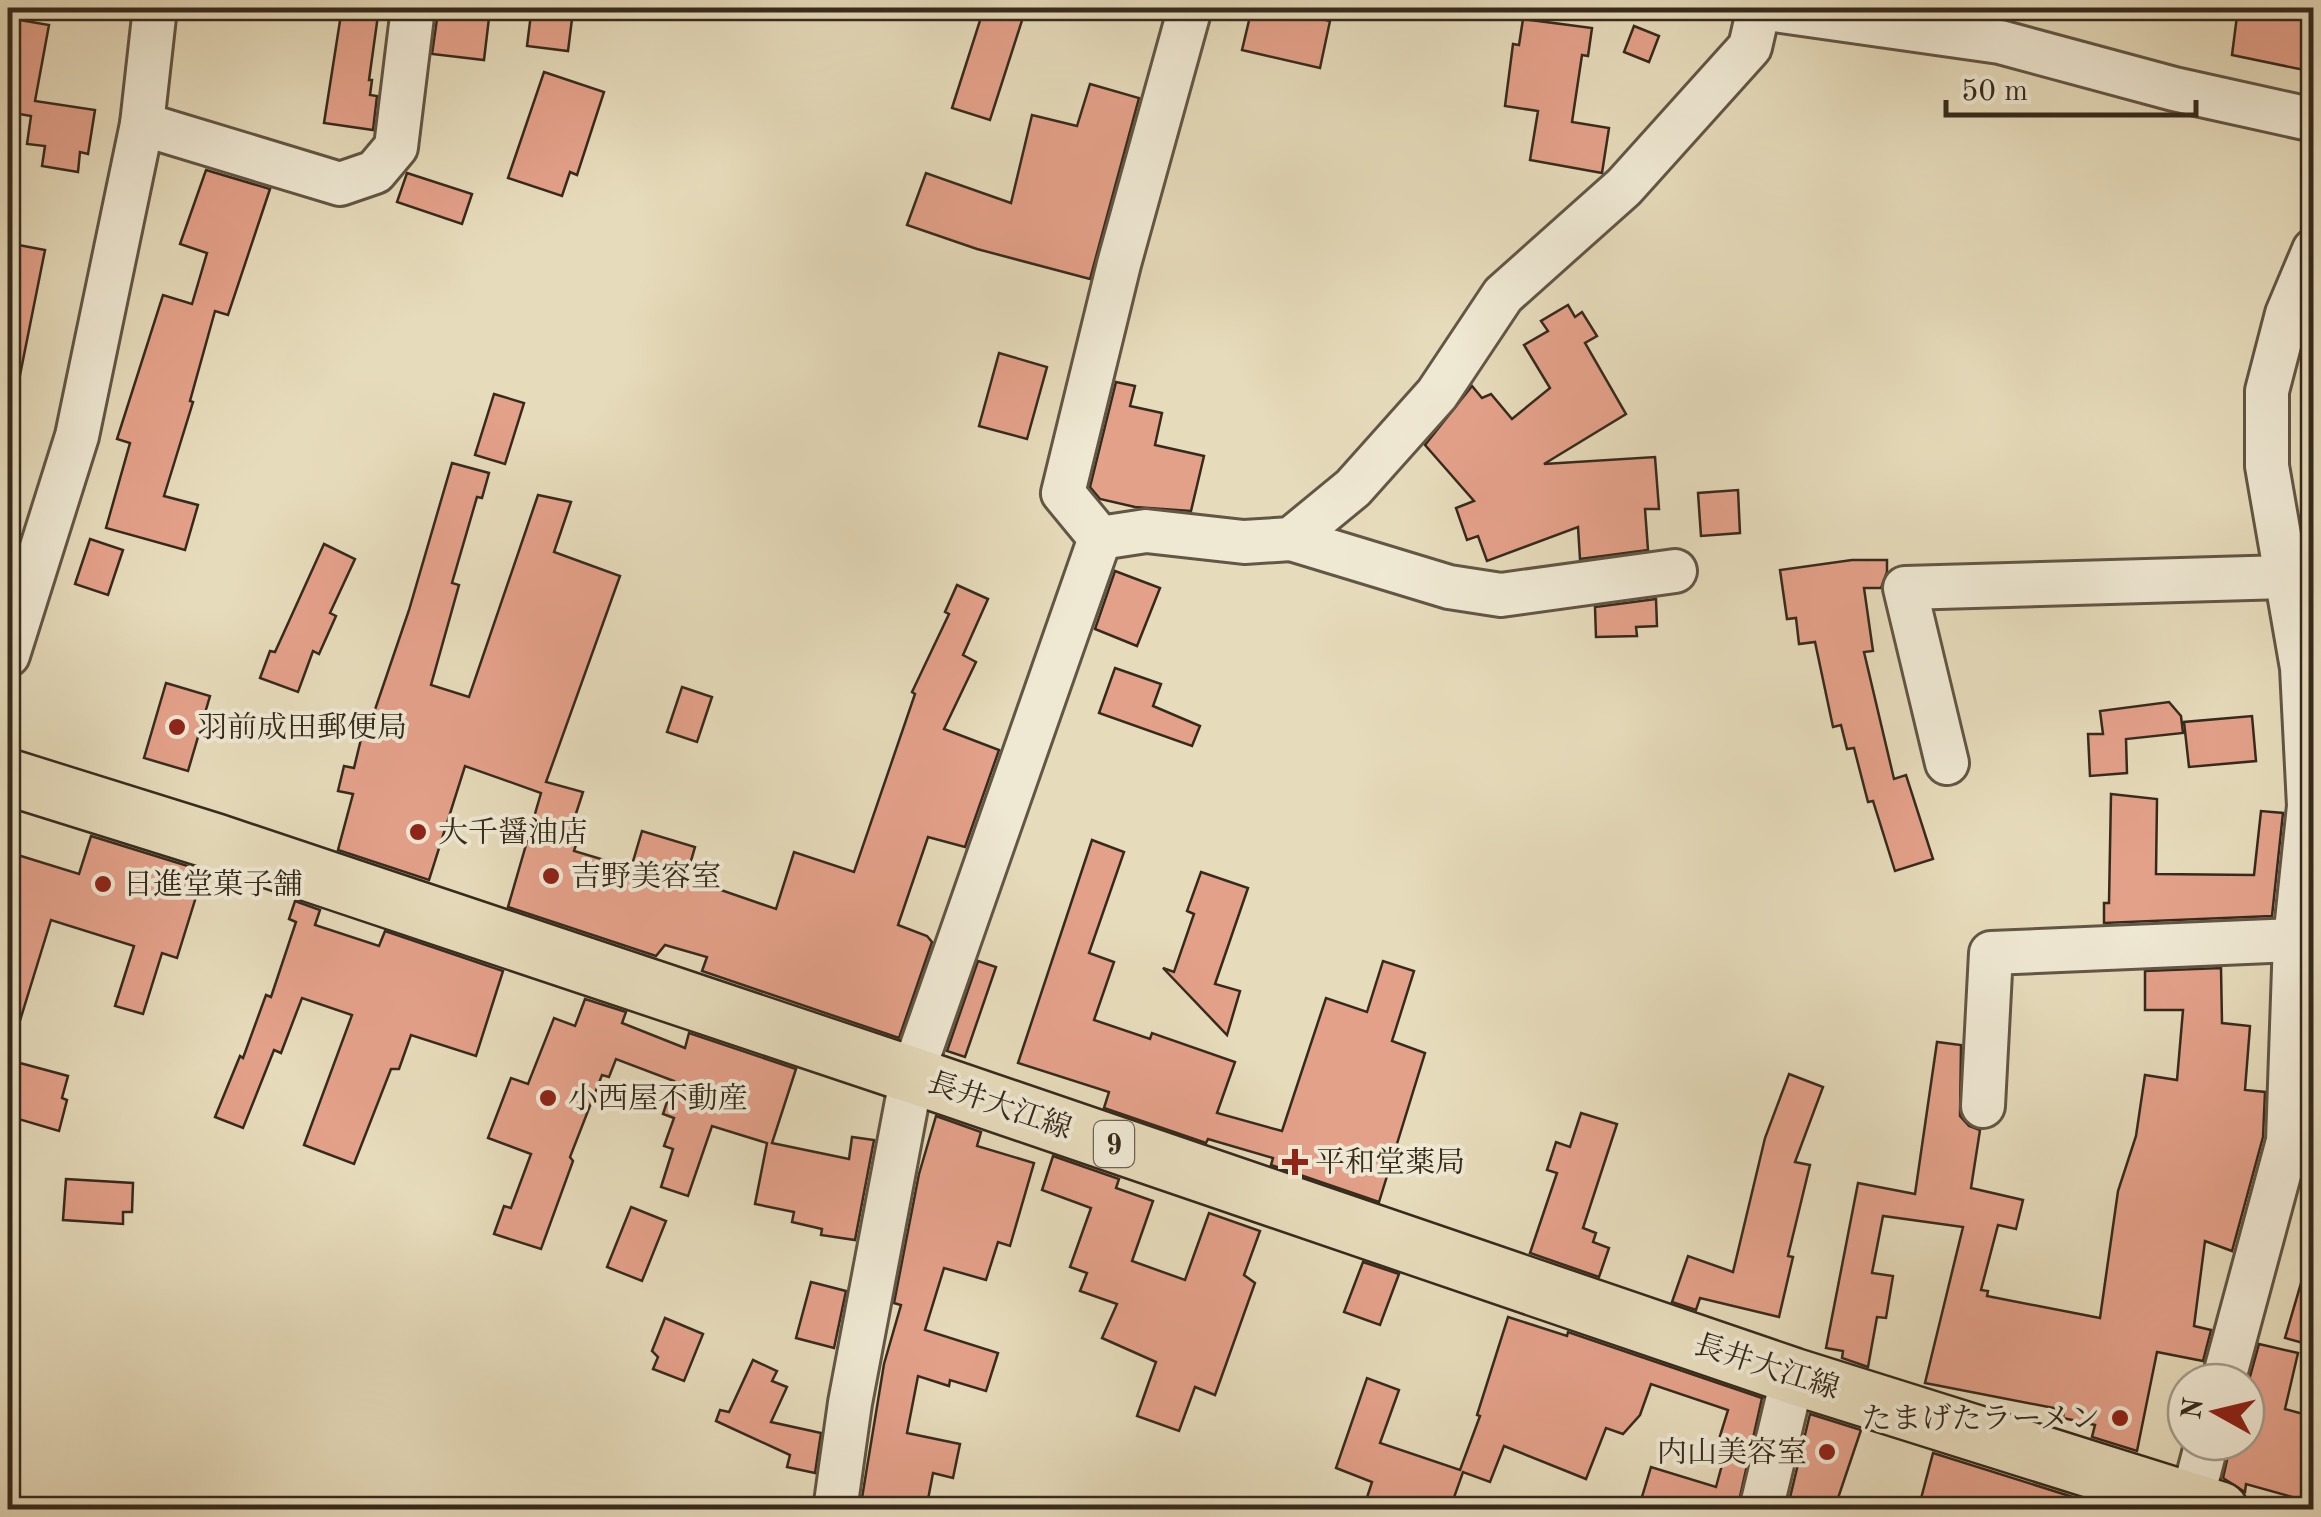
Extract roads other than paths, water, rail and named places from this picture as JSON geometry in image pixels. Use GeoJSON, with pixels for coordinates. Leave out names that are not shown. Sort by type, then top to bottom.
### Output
{"type":"FeatureCollection","features":[{"type":"Feature","properties":{"kind":"main road","name":"長井大江線"},"geometry":{"type":"LineString","coordinates":[[8,777],[216,842],[912,1075],[1793,1376],[2206,1504]]}},
{"type":"Feature","properties":{"kind":"street"},"geometry":{"type":"LineString","coordinates":[[8,655],[77,436],[142,124],[155,8]]}},
{"type":"Feature","properties":{"kind":"street"},"geometry":{"type":"LineString","coordinates":[[142,124],[340,184],[374,172],[396,148],[413,8]]}},
{"type":"Feature","properties":{"kind":"street"},"geometry":{"type":"LineString","coordinates":[[1100,538],[1063,494],[1119,264],[1190,8]]}},
{"type":"Feature","properties":{"kind":"street"},"geometry":{"type":"LineString","coordinates":[[1291,539],[1353,488],[1437,394],[1503,295],[1624,188],[1750,46],[1760,8],[2000,42],[2314,120]]}},
{"type":"Feature","properties":{"kind":"street"},"geometry":{"type":"LineString","coordinates":[[2228,1362],[2288,1141],[2303,1036],[2296,940],[2309,806],[2302,668],[2267,466],[2267,391],[2286,314],[2314,250]]}},
{"type":"Feature","properties":{"kind":"street"},"geometry":{"type":"LineString","coordinates":[[1100,538],[1146,531],[1244,542],[1291,539],[1450,587],[1502,595],[1675,571]]}},
{"type":"Feature","properties":{"kind":"street"},"geometry":{"type":"LineString","coordinates":[[835,1510],[850,1403],[912,1075],[1100,538]]}},
{"type":"Feature","properties":{"kind":"street"},"geometry":{"type":"LineString","coordinates":[[1946,763],[1905,588],[2285,577]]}},
{"type":"Feature","properties":{"kind":"street"},"geometry":{"type":"LineString","coordinates":[[1983,1106],[1991,953],[2296,940]]}},
{"type":"Feature","properties":{"kind":"street"},"geometry":{"type":"LineString","coordinates":[[1762,1510],[1793,1376]]}},
{"type":"Feature","properties":{"kind":"street"},"geometry":{"type":"LineString","coordinates":[[2206,1504],[2207,1462]]}},
{"type":"Feature","properties":{"kind":"place","name":"羽前成田郵便局"},"geometry":{"type":"Point","coordinates":[177,727]}},
{"type":"Feature","properties":{"kind":"place","name":"大千醤油店"},"geometry":{"type":"Point","coordinates":[418,832]}},
{"type":"Feature","properties":{"kind":"place","name":"吉野美容室"},"geometry":{"type":"Point","coordinates":[551,876]}},
{"type":"Feature","properties":{"kind":"place","name":"日進堂菓子舗"},"geometry":{"type":"Point","coordinates":[103,884]}},
{"type":"Feature","properties":{"kind":"place","name":"小西屋不動産"},"geometry":{"type":"Point","coordinates":[548,1098]}},
{"type":"Feature","properties":{"kind":"place","name":"平和堂薬局"},"geometry":{"type":"Point","coordinates":[1295,1162]}},
{"type":"Feature","properties":{"kind":"place","name":"たまげたラーメン"},"geometry":{"type":"Point","coordinates":[2120,1418]}},
{"type":"Feature","properties":{"kind":"place","name":"内山美容室"},"geometry":{"type":"Point","coordinates":[1827,1452]}}]}
